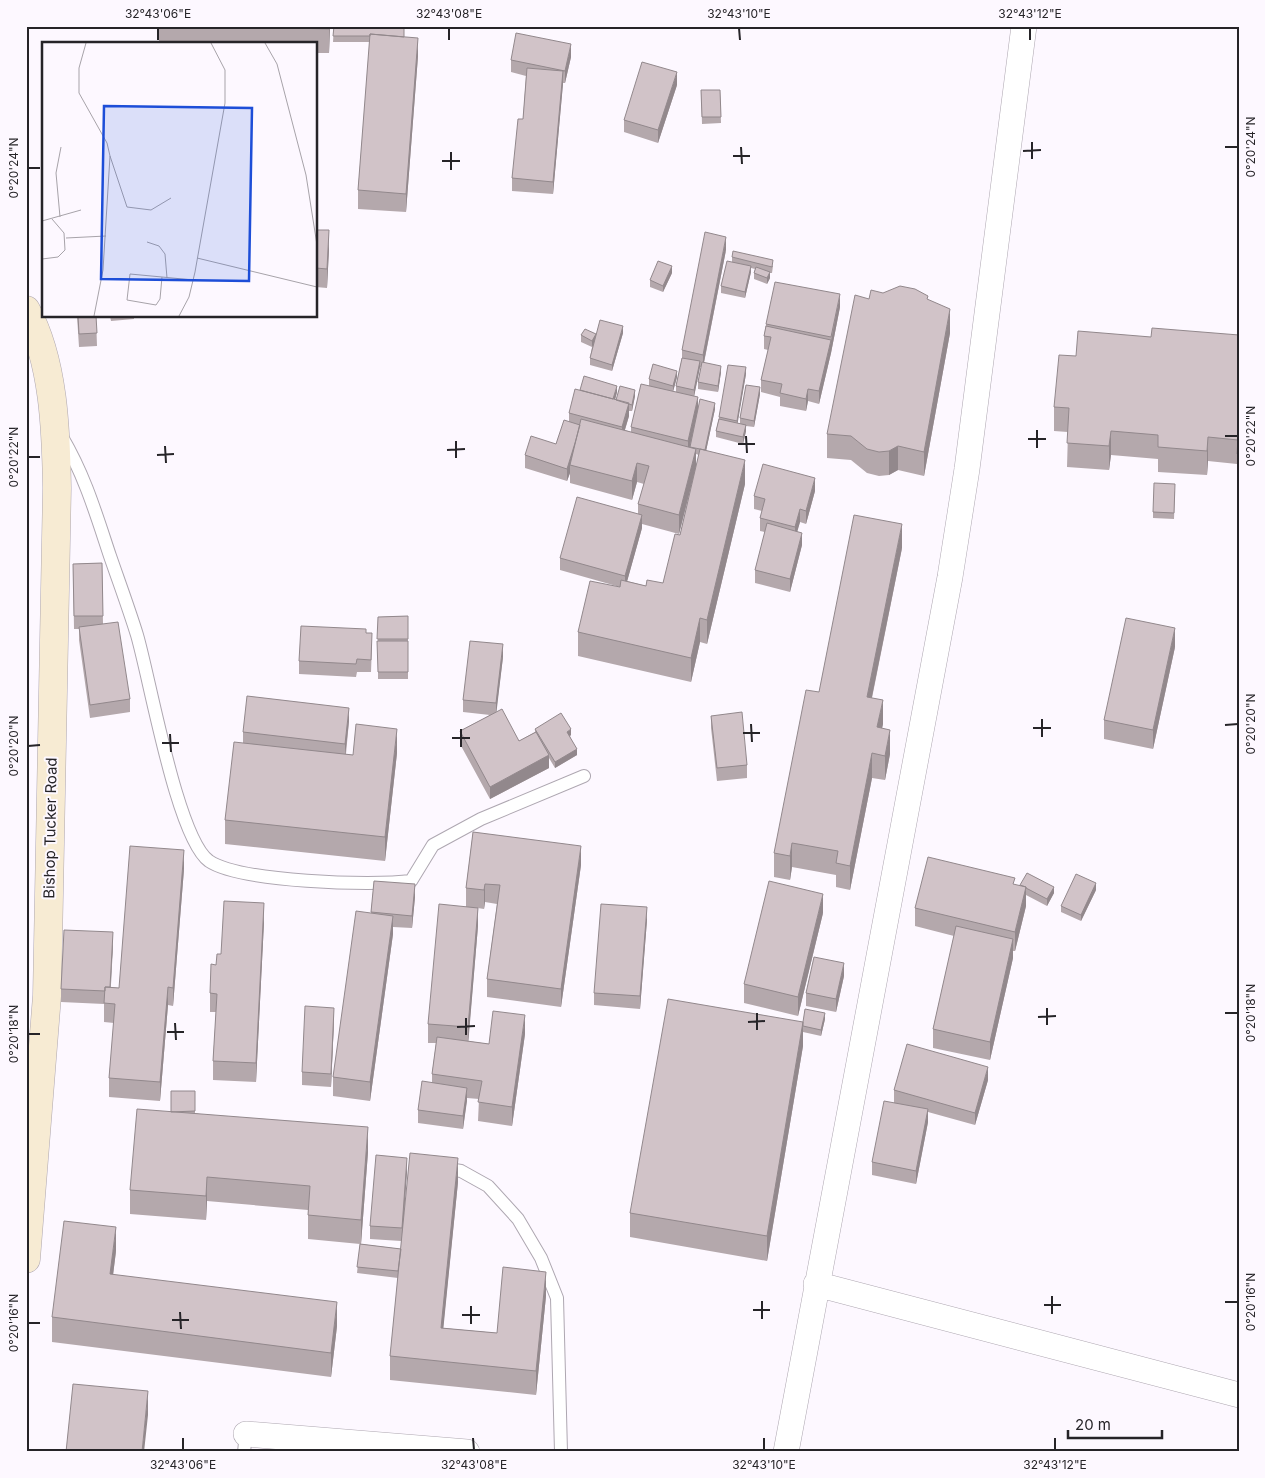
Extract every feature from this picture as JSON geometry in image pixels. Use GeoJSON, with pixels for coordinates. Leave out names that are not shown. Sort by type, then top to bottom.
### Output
{"type":"FeatureCollection","features":[{"type":"Feature","properties":{"kind":"main road","name":"Bishop Tucker Road"},"geometry":{"type":"LineString","coordinates":[[26,310],[48,375],[56,426],[47,996],[32,1112],[26,1259]]}},
{"type":"Feature","properties":{"kind":"street"},"geometry":{"type":"LineString","coordinates":[[786,1452],[950,577],[1024,26]]}},
{"type":"Feature","properties":{"kind":"street"},"geometry":{"type":"LineString","coordinates":[[816,1284],[1239,1395]]}},
{"type":"Feature","properties":{"kind":"street"},"geometry":{"type":"LineString","coordinates":[[245,1443],[467,1452]]}},
{"type":"Feature","properties":{"kind":"lane"},"geometry":{"type":"LineString","coordinates":[[56,426],[80,468],[137,636],[161,738],[181,803],[193,839],[208,860],[232,871],[255,876],[386,884],[411,881],[433,845],[481,819],[584,776]]}},
{"type":"Feature","properties":{"kind":"lane"},"geometry":{"type":"LineString","coordinates":[[433,1166],[461,1171],[488,1186],[518,1219],[541,1258],[557,1298],[561,1452]]}},
{"type":"Feature","properties":{"kind":"building"},"geometry":{"type":"Polygon","coordinates":[[[218,26],[329,26],[329,29],[218,26]]]}},
{"type":"Feature","properties":{"kind":"building"},"geometry":{"type":"Polygon","coordinates":[[[334,26],[404,26],[404,37],[370,34],[370,36],[333,36],[334,26]]]}},
{"type":"Feature","properties":{"kind":"building"},"geometry":{"type":"Polygon","coordinates":[[[516,33],[571,44],[565,71],[511,60],[516,33]]]}},
{"type":"Feature","properties":{"kind":"building"},"geometry":{"type":"Polygon","coordinates":[[[370,34],[418,38],[406,194],[358,190],[370,34]]]}},
{"type":"Feature","properties":{"kind":"building"},"geometry":{"type":"Polygon","coordinates":[[[642,62],[677,72],[658,130],[624,120],[642,62]]]}},
{"type":"Feature","properties":{"kind":"building"},"geometry":{"type":"Polygon","coordinates":[[[527,68],[563,71],[553,182],[512,178],[518,119],[523,119],[527,68]]]}},
{"type":"Feature","properties":{"kind":"building"},"geometry":{"type":"Polygon","coordinates":[[[701,90],[720,90],[721,117],[702,117],[701,90]]]}},
{"type":"Feature","properties":{"kind":"building"},"geometry":{"type":"Polygon","coordinates":[[[318,230],[329,230],[327,269],[318,268],[318,230]]]}},
{"type":"Feature","properties":{"kind":"building"},"geometry":{"type":"Polygon","coordinates":[[[705,232],[726,237],[703,355],[682,350],[705,232]]]}},
{"type":"Feature","properties":{"kind":"building"},"geometry":{"type":"Polygon","coordinates":[[[733,251],[773,260],[772,267],[732,257],[733,251]]]}},
{"type":"Feature","properties":{"kind":"building"},"geometry":{"type":"Polygon","coordinates":[[[658,261],[672,266],[663,286],[650,280],[658,261]]]}},
{"type":"Feature","properties":{"kind":"building"},"geometry":{"type":"Polygon","coordinates":[[[727,261],[751,266],[745,292],[721,286],[727,261]]]}},
{"type":"Feature","properties":{"kind":"building"},"geometry":{"type":"Polygon","coordinates":[[[756,267],[770,272],[767,278],[754,273],[756,267]]]}},
{"type":"Feature","properties":{"kind":"building"},"geometry":{"type":"Polygon","coordinates":[[[775,282],[840,294],[831,337],[766,324],[775,282]]]}},
{"type":"Feature","properties":{"kind":"building"},"geometry":{"type":"Polygon","coordinates":[[[900,286],[915,289],[928,296],[927,299],[950,309],[924,452],[898,446],[889,451],[879,452],[867,449],[851,436],[827,434],[855,295],[869,299],[871,290],[883,293],[900,286]]]}},
{"type":"Feature","properties":{"kind":"building"},"geometry":{"type":"Polygon","coordinates":[[[78,318],[96,318],[97,333],[79,334],[78,318]]]}},
{"type":"Feature","properties":{"kind":"building"},"geometry":{"type":"Polygon","coordinates":[[[600,320],[623,326],[612,365],[590,358],[600,320]]]}},
{"type":"Feature","properties":{"kind":"building"},"geometry":{"type":"Polygon","coordinates":[[[766,326],[831,340],[819,391],[808,389],[806,399],[780,393],[782,384],[761,380],[771,337],[764,336],[766,326]]]}},
{"type":"Feature","properties":{"kind":"building"},"geometry":{"type":"Polygon","coordinates":[[[1152,328],[1239,335],[1239,454],[1237,454],[1238,440],[1208,437],[1207,451],[1158,447],[1158,435],[1111,431],[1109,446],[1067,443],[1069,408],[1054,407],[1059,355],[1076,356],[1078,331],[1151,337],[1152,328]]]}},
{"type":"Feature","properties":{"kind":"building"},"geometry":{"type":"Polygon","coordinates":[[[585,329],[596,334],[592,341],[581,335],[585,329]]]}},
{"type":"Feature","properties":{"kind":"building"},"geometry":{"type":"Polygon","coordinates":[[[682,358],[700,361],[694,390],[676,386],[682,358]]]}},
{"type":"Feature","properties":{"kind":"building"},"geometry":{"type":"Polygon","coordinates":[[[702,362],[721,366],[718,386],[698,382],[702,362]]]}},
{"type":"Feature","properties":{"kind":"building"},"geometry":{"type":"Polygon","coordinates":[[[653,364],[677,371],[673,386],[649,379],[653,364]]]}},
{"type":"Feature","properties":{"kind":"building"},"geometry":{"type":"Polygon","coordinates":[[[728,365],[746,367],[737,421],[719,417],[728,365]]]}},
{"type":"Feature","properties":{"kind":"building"},"geometry":{"type":"Polygon","coordinates":[[[584,376],[617,386],[613,399],[580,390],[584,376]]]}},
{"type":"Feature","properties":{"kind":"building"},"geometry":{"type":"Polygon","coordinates":[[[641,384],[698,397],[688,441],[631,427],[641,384]]]}},
{"type":"Feature","properties":{"kind":"building"},"geometry":{"type":"Polygon","coordinates":[[[746,385],[760,387],[754,421],[740,418],[746,385]]]}},
{"type":"Feature","properties":{"kind":"building"},"geometry":{"type":"Polygon","coordinates":[[[620,386],[635,390],[632,405],[616,400],[620,386]]]}},
{"type":"Feature","properties":{"kind":"building"},"geometry":{"type":"Polygon","coordinates":[[[575,389],[629,403],[622,427],[569,413],[575,389]]]}},
{"type":"Feature","properties":{"kind":"building"},"geometry":{"type":"Polygon","coordinates":[[[700,399],[715,403],[705,450],[690,447],[700,399]]]}},
{"type":"Feature","properties":{"kind":"building"},"geometry":{"type":"Polygon","coordinates":[[[581,419],[696,449],[679,515],[638,504],[649,466],[637,463],[632,481],[570,465],[581,419]]]}},
{"type":"Feature","properties":{"kind":"building"},"geometry":{"type":"Polygon","coordinates":[[[719,419],[746,425],[743,437],[716,431],[719,419]]]}},
{"type":"Feature","properties":{"kind":"building"},"geometry":{"type":"Polygon","coordinates":[[[564,420],[580,425],[567,469],[525,455],[531,436],[556,444],[564,420]]]}},
{"type":"Feature","properties":{"kind":"building"},"geometry":{"type":"Polygon","coordinates":[[[700,449],[745,460],[707,620],[700,618],[691,658],[578,632],[590,581],[620,587],[621,580],[646,586],[647,580],[663,583],[675,534],[680,535],[700,449]]]}},
{"type":"Feature","properties":{"kind":"building"},"geometry":{"type":"Polygon","coordinates":[[[763,464],[815,478],[806,511],[800,509],[795,527],[760,518],[765,499],[754,496],[763,464]]]}},
{"type":"Feature","properties":{"kind":"building"},"geometry":{"type":"Polygon","coordinates":[[[1154,483],[1175,484],[1174,513],[1153,512],[1154,483]]]}},
{"type":"Feature","properties":{"kind":"building"},"geometry":{"type":"Polygon","coordinates":[[[577,497],[642,515],[625,576],[560,558],[577,497]]]}},
{"type":"Feature","properties":{"kind":"building"},"geometry":{"type":"Polygon","coordinates":[[[854,515],[902,524],[867,697],[883,700],[877,727],[890,730],[885,756],[872,753],[850,866],[836,863],[838,851],[792,843],[790,856],[774,853],[806,690],[819,692],[854,515]]]}},
{"type":"Feature","properties":{"kind":"building"},"geometry":{"type":"Polygon","coordinates":[[[767,523],[802,533],[790,579],[755,570],[767,523]]]}},
{"type":"Feature","properties":{"kind":"building"},"geometry":{"type":"Polygon","coordinates":[[[102,563],[103,616],[74,616],[73,564],[102,563]]]}},
{"type":"Feature","properties":{"kind":"building"},"geometry":{"type":"Polygon","coordinates":[[[408,616],[408,639],[377,639],[378,617],[408,616]]]}},
{"type":"Feature","properties":{"kind":"building"},"geometry":{"type":"Polygon","coordinates":[[[1126,618],[1175,628],[1153,730],[1104,720],[1126,618]]]}},
{"type":"Feature","properties":{"kind":"building"},"geometry":{"type":"Polygon","coordinates":[[[118,622],[130,699],[90,705],[79,627],[118,622]]]}},
{"type":"Feature","properties":{"kind":"building"},"geometry":{"type":"Polygon","coordinates":[[[301,626],[366,629],[366,633],[372,633],[371,660],[357,659],[356,664],[299,661],[301,626]]]}},
{"type":"Feature","properties":{"kind":"building"},"geometry":{"type":"Polygon","coordinates":[[[377,641],[408,641],[408,672],[378,672],[377,641]]]}},
{"type":"Feature","properties":{"kind":"building"},"geometry":{"type":"Polygon","coordinates":[[[470,641],[503,644],[496,703],[463,700],[470,641]]]}},
{"type":"Feature","properties":{"kind":"building"},"geometry":{"type":"Polygon","coordinates":[[[247,696],[349,708],[345,744],[243,732],[247,696]]]}},
{"type":"Feature","properties":{"kind":"building"},"geometry":{"type":"Polygon","coordinates":[[[502,709],[519,741],[536,732],[549,755],[490,787],[460,731],[502,709]]]}},
{"type":"Feature","properties":{"kind":"building"},"geometry":{"type":"Polygon","coordinates":[[[742,712],[747,765],[717,768],[711,716],[742,712]]]}},
{"type":"Feature","properties":{"kind":"building"},"geometry":{"type":"Polygon","coordinates":[[[561,713],[571,729],[567,732],[577,749],[555,762],[535,729],[561,713]]]}},
{"type":"Feature","properties":{"kind":"building"},"geometry":{"type":"Polygon","coordinates":[[[356,724],[397,729],[385,837],[225,820],[234,742],[353,755],[356,724]]]}},
{"type":"Feature","properties":{"kind":"building"},"geometry":{"type":"Polygon","coordinates":[[[473,832],[581,846],[561,989],[487,979],[500,885],[485,884],[484,890],[466,888],[473,832]]]}},
{"type":"Feature","properties":{"kind":"building"},"geometry":{"type":"Polygon","coordinates":[[[130,846],[184,850],[173,988],[168,987],[160,1082],[109,1078],[115,1004],[104,1003],[105,987],[119,988],[130,846]]]}},
{"type":"Feature","properties":{"kind":"building"},"geometry":{"type":"Polygon","coordinates":[[[928,857],[1015,878],[1013,884],[1026,887],[1015,932],[915,908],[928,857]]]}},
{"type":"Feature","properties":{"kind":"building"},"geometry":{"type":"Polygon","coordinates":[[[1027,873],[1054,887],[1047,899],[1020,885],[1027,873]]]}},
{"type":"Feature","properties":{"kind":"building"},"geometry":{"type":"Polygon","coordinates":[[[1076,874],[1096,883],[1081,915],[1061,906],[1076,874]]]}},
{"type":"Feature","properties":{"kind":"building"},"geometry":{"type":"Polygon","coordinates":[[[374,881],[415,884],[412,916],[371,912],[374,881]]]}},
{"type":"Feature","properties":{"kind":"building"},"geometry":{"type":"Polygon","coordinates":[[[769,881],[823,894],[798,997],[744,984],[769,881]]]}},
{"type":"Feature","properties":{"kind":"building"},"geometry":{"type":"Polygon","coordinates":[[[224,901],[264,903],[256,1063],[213,1061],[217,994],[210,993],[211,964],[216,965],[217,954],[221,954],[224,901]]]}},
{"type":"Feature","properties":{"kind":"building"},"geometry":{"type":"Polygon","coordinates":[[[439,904],[478,908],[468,1027],[428,1024],[439,904]]]}},
{"type":"Feature","properties":{"kind":"building"},"geometry":{"type":"Polygon","coordinates":[[[601,904],[647,907],[640,996],[594,993],[601,904]]]}},
{"type":"Feature","properties":{"kind":"building"},"geometry":{"type":"Polygon","coordinates":[[[356,911],[393,916],[370,1082],[333,1077],[356,911]]]}},
{"type":"Feature","properties":{"kind":"building"},"geometry":{"type":"Polygon","coordinates":[[[956,926],[1013,939],[990,1042],[933,1029],[956,926]]]}},
{"type":"Feature","properties":{"kind":"building"},"geometry":{"type":"Polygon","coordinates":[[[64,930],[113,932],[110,987],[105,987],[105,991],[61,989],[64,930]]]}},
{"type":"Feature","properties":{"kind":"building"},"geometry":{"type":"Polygon","coordinates":[[[814,957],[844,963],[836,999],[806,993],[814,957]]]}},
{"type":"Feature","properties":{"kind":"building"},"geometry":{"type":"Polygon","coordinates":[[[668,999],[803,1022],[767,1236],[630,1213],[668,999]]]}},
{"type":"Feature","properties":{"kind":"building"},"geometry":{"type":"Polygon","coordinates":[[[305,1006],[334,1008],[331,1074],[302,1072],[305,1006]]]}},
{"type":"Feature","properties":{"kind":"building"},"geometry":{"type":"Polygon","coordinates":[[[805,1009],[825,1013],[821,1030],[803,1026],[805,1009]]]}},
{"type":"Feature","properties":{"kind":"building"},"geometry":{"type":"Polygon","coordinates":[[[493,1011],[525,1015],[512,1107],[478,1102],[482,1081],[432,1074],[437,1037],[489,1044],[493,1011]]]}},
{"type":"Feature","properties":{"kind":"building"},"geometry":{"type":"Polygon","coordinates":[[[907,1044],[988,1067],[975,1113],[894,1090],[907,1044]]]}},
{"type":"Feature","properties":{"kind":"building"},"geometry":{"type":"Polygon","coordinates":[[[422,1081],[467,1088],[463,1116],[418,1110],[422,1081]]]}},
{"type":"Feature","properties":{"kind":"building"},"geometry":{"type":"Polygon","coordinates":[[[171,1091],[195,1091],[195,1111],[171,1112],[171,1091]]]}},
{"type":"Feature","properties":{"kind":"building"},"geometry":{"type":"Polygon","coordinates":[[[884,1101],[928,1109],[916,1171],[872,1162],[884,1101]]]}},
{"type":"Feature","properties":{"kind":"building"},"geometry":{"type":"Polygon","coordinates":[[[137,1109],[368,1127],[361,1220],[308,1215],[310,1186],[207,1177],[206,1196],[130,1190],[137,1109]]]}},
{"type":"Feature","properties":{"kind":"building"},"geometry":{"type":"Polygon","coordinates":[[[410,1153],[458,1158],[441,1328],[497,1333],[503,1267],[546,1272],[536,1371],[390,1356],[410,1153]]]}},
{"type":"Feature","properties":{"kind":"building"},"geometry":{"type":"Polygon","coordinates":[[[376,1155],[407,1158],[402,1228],[370,1226],[376,1155]]]}},
{"type":"Feature","properties":{"kind":"building"},"geometry":{"type":"Polygon","coordinates":[[[64,1221],[116,1227],[110,1274],[337,1302],[331,1353],[52,1317],[64,1221]]]}},
{"type":"Feature","properties":{"kind":"building"},"geometry":{"type":"Polygon","coordinates":[[[360,1244],[401,1249],[398,1271],[357,1267],[360,1244]]]}},
{"type":"Feature","properties":{"kind":"building"},"geometry":{"type":"Polygon","coordinates":[[[73,1384],[148,1391],[142,1452],[66,1452],[73,1384]]]}}]}
